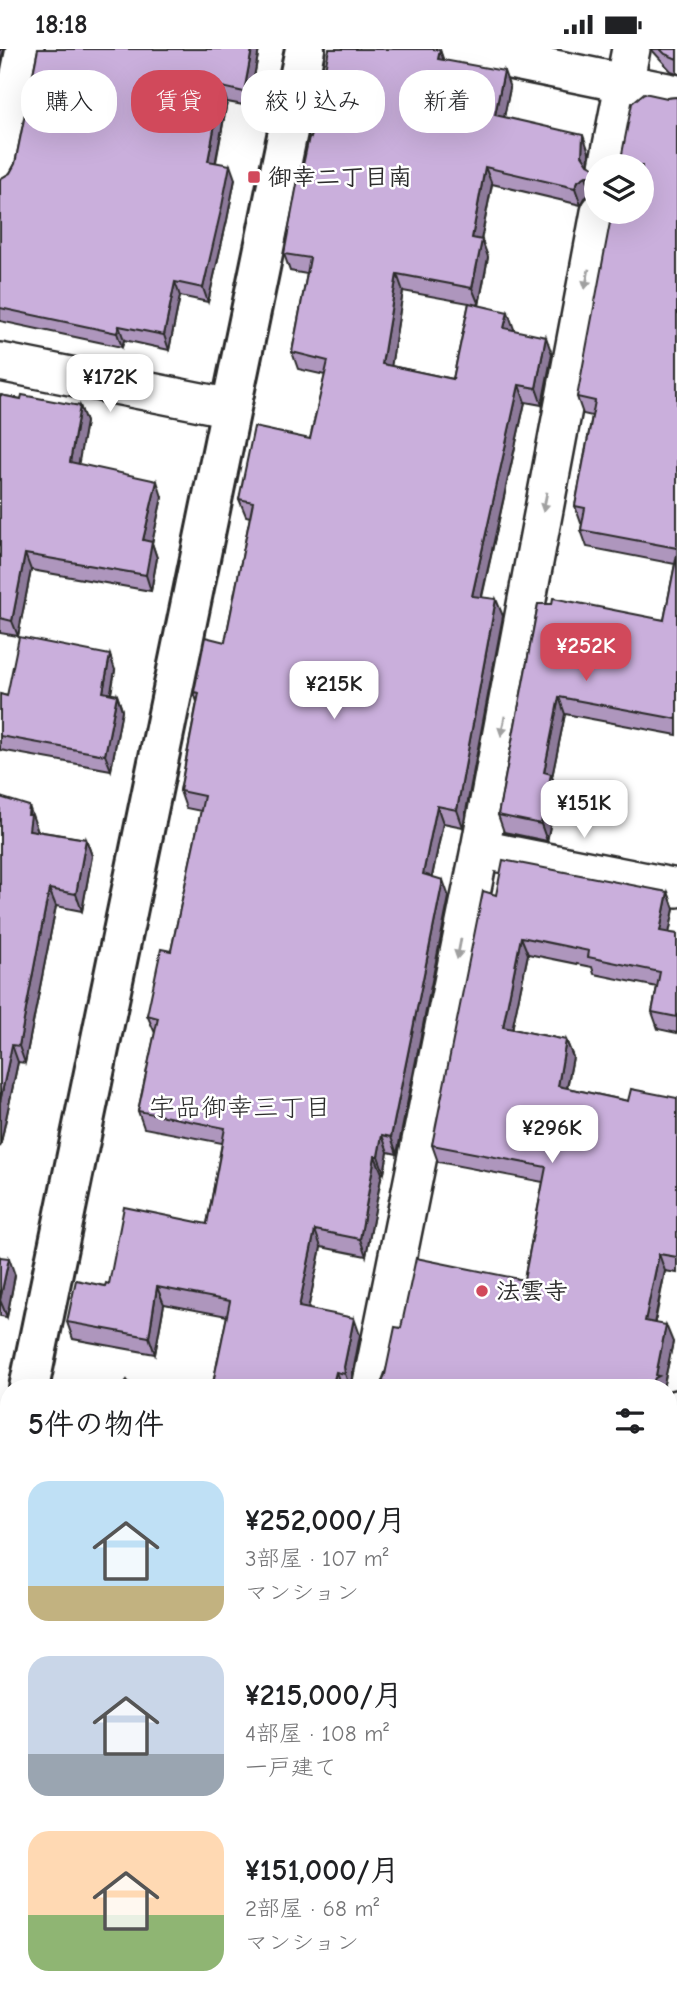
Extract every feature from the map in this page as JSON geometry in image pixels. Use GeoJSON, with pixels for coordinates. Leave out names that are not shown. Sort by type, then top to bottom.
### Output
{"type":"FeatureCollection","features":[{"type":"Feature","properties":{"kind":"street"},"geometry":{"type":"LineString","coordinates":[[0,173],[25,49]]}},
{"type":"Feature","properties":{"kind":"street"},"geometry":{"type":"LineString","coordinates":[[31,1379],[305,49]]}},
{"type":"Feature","properties":{"kind":"street"},"geometry":{"type":"LineString","coordinates":[[456,49],[627,66],[677,94]]}},
{"type":"Feature","properties":{"kind":"street"},"geometry":{"type":"LineString","coordinates":[[610,154],[627,66]]}},
{"type":"Feature","properties":{"kind":"street"},"geometry":{"type":"LineString","coordinates":[[373,1379],[480,849],[598,224]]}},
{"type":"Feature","properties":{"kind":"street"},"geometry":{"type":"LineString","coordinates":[[0,362],[231,408]]}},
{"type":"Feature","properties":{"kind":"street"},"geometry":{"type":"LineString","coordinates":[[480,849],[677,888]]}},
{"type":"Feature","properties":{"kind":"building"},"geometry":{"type":"Polygon","coordinates":[[[38,49],[252,49],[248,70],[241,70],[241,91],[227,88],[227,70],[131,70],[131,133],[213,133],[208,161],[230,165],[203,288],[175,282],[164,335],[119,326],[117,333],[0,308],[0,179],[10,173],[15,164],[21,133],[117,133],[117,70],[34,70],[38,49]]]}},
{"type":"Feature","properties":{"kind":"building"},"geometry":{"type":"Polygon","coordinates":[[[329,49],[440,50],[438,59],[504,71],[495,115],[583,135],[584,177],[578,181],[575,188],[485,167],[472,238],[482,240],[472,288],[397,274],[382,364],[453,379],[469,303],[508,312],[504,328],[546,337],[536,388],[519,385],[472,596],[496,599],[457,810],[437,806],[423,874],[443,880],[391,1137],[382,1135],[378,1156],[375,1156],[360,1239],[315,1230],[299,1307],[354,1318],[345,1374],[336,1372],[334,1379],[214,1379],[230,1301],[157,1287],[149,1337],[67,1322],[76,1280],[105,1286],[106,1283],[109,1284],[124,1207],[207,1224],[225,1128],[138,1111],[158,1018],[147,1015],[161,949],[171,951],[204,796],[180,791],[199,693],[194,692],[205,637],[225,642],[253,502],[239,499],[254,427],[310,439],[328,361],[292,352],[310,258],[284,254],[309,137],[311,138],[312,133],[385,133],[385,70],[325,70],[329,49]]]}},
{"type":"Feature","properties":{"kind":"building"},"geometry":{"type":"Polygon","coordinates":[[[660,49],[677,49],[677,59],[665,54],[660,49]]]}},
{"type":"Feature","properties":{"kind":"building"},"geometry":{"type":"Polygon","coordinates":[[[644,93],[667,98],[677,97],[677,548],[581,530],[585,508],[575,506],[595,401],[577,397],[610,224],[654,224],[654,154],[622,154],[632,103],[644,93]]]}},
{"type":"Feature","properties":{"kind":"building"},"geometry":{"type":"Polygon","coordinates":[[[0,395],[21,399],[22,395],[80,406],[70,462],[157,481],[143,540],[152,542],[146,575],[25,554],[12,621],[0,618],[0,395]]]}},
{"type":"Feature","properties":{"kind":"building"},"geometry":{"type":"Polygon","coordinates":[[[677,554],[677,719],[559,697],[544,772],[551,774],[541,824],[498,815],[538,604],[552,604],[553,598],[664,620],[677,554]]]}},
{"type":"Feature","properties":{"kind":"building"},"geometry":{"type":"Polygon","coordinates":[[[19,637],[110,655],[103,692],[117,695],[105,755],[0,736],[0,694],[7,696],[19,637]]]}},
{"type":"Feature","properties":{"kind":"building"},"geometry":{"type":"Polygon","coordinates":[[[0,797],[29,806],[29,830],[86,839],[76,894],[49,889],[19,1046],[12,1045],[0,1102],[0,797]]]}},
{"type":"Feature","properties":{"kind":"building"},"geometry":{"type":"Polygon","coordinates":[[[503,860],[668,892],[660,931],[677,934],[677,1017],[652,1012],[660,972],[588,957],[589,951],[521,937],[503,1027],[566,1040],[558,1086],[628,1101],[631,1089],[677,1098],[677,1257],[659,1254],[645,1321],[666,1325],[656,1375],[659,1376],[654,1379],[383,1379],[395,1327],[401,1328],[416,1258],[524,1280],[546,1167],[432,1145],[483,891],[496,895],[503,860]]]}},
{"type":"Feature","properties":{"kind":"building"},"geometry":{"type":"Polygon","coordinates":[[[0,1257],[9,1258],[0,1300],[0,1257]]]}},
{"type":"Feature","properties":{"kind":"place","name":"御幸二丁目南"},"geometry":{"type":"Point","coordinates":[254,177]}},
{"type":"Feature","properties":{"kind":"place","name":"法雲寺"},"geometry":{"type":"Point","coordinates":[482,1291]}},
{"type":"Feature","properties":{"kind":"district","name":"宇品御幸三丁目"},"geometry":{"type":"Point","coordinates":[240,1107]}}]}
